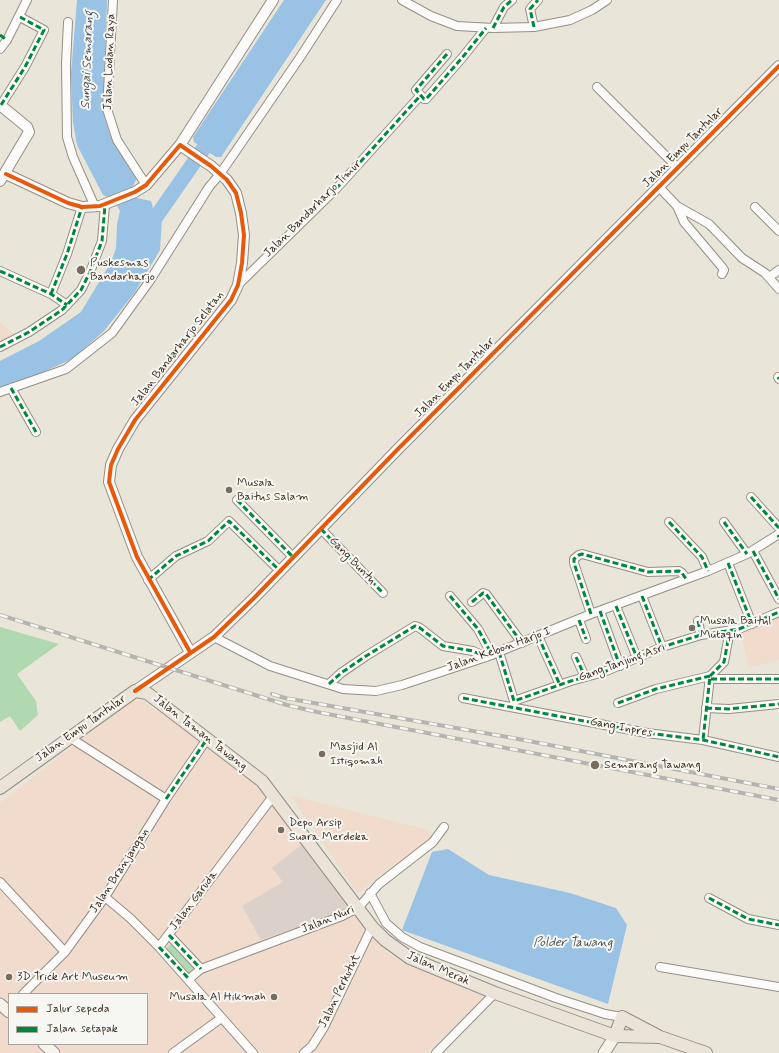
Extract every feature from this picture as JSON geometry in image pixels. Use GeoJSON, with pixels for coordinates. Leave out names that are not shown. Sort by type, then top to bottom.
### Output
{"type":"FeatureCollection","features":[{"type":"Feature","properties":{"kind":"main road","name":"Jalan Empu Tantular"},"geometry":{"type":"LineString","coordinates":[[0,788],[134,691]]}},
{"type":"Feature","properties":{"kind":"main road","name":"Jalan Taman Tawang"},"geometry":{"type":"LineString","coordinates":[[134,691],[147,693],[156,698],[262,781]]}},
{"type":"Feature","properties":{"kind":"main road","name":"Jalan Merak"},"geometry":{"type":"LineString","coordinates":[[262,781],[372,927],[385,940],[410,958],[495,994],[618,1026]]}},
{"type":"Feature","properties":{"kind":"main road"},"geometry":{"type":"LineString","coordinates":[[618,1026],[639,1036],[651,1038],[660,1037]]}},
{"type":"Feature","properties":{"kind":"main road"},"geometry":{"type":"LineString","coordinates":[[618,1026],[660,1037],[706,1053]]}},
{"type":"Feature","properties":{"kind":"main road"},"geometry":{"type":"LineString","coordinates":[[604,1053],[618,1026]]}},
{"type":"Feature","properties":{"kind":"main road"},"geometry":{"type":"LineString","coordinates":[[45,1045],[54,1053]]}},
{"type":"Feature","properties":{"kind":"street"},"geometry":{"type":"LineString","coordinates":[[0,49],[3,37],[20,16],[27,0]]}},
{"type":"Feature","properties":{"kind":"street","name":"Jalan Lodan Raya"},"geometry":{"type":"LineString","coordinates":[[112,0],[107,110],[116,140],[146,185]]}},
{"type":"Feature","properties":{"kind":"street"},"geometry":{"type":"LineString","coordinates":[[20,16],[44,30],[25,67],[0,105],[27,127],[29,132],[3,177],[68,203],[82,207],[95,207],[108,204],[135,192],[146,185],[180,145],[273,0]]}},
{"type":"Feature","properties":{"kind":"street"},"geometry":{"type":"LineString","coordinates":[[0,392],[66,369],[109,337],[148,282],[209,187],[220,174],[301,56],[337,0]]}},
{"type":"Feature","properties":{"kind":"street"},"geometry":{"type":"LineString","coordinates":[[402,0],[431,16],[457,26],[490,28],[534,27],[570,20],[592,10],[607,0]]}},
{"type":"Feature","properties":{"kind":"street"},"geometry":{"type":"LineString","coordinates":[[490,28],[504,7],[512,0]]}},
{"type":"Feature","properties":{"kind":"street"},"geometry":{"type":"LineString","coordinates":[[534,27],[530,9],[538,0]]}},
{"type":"Feature","properties":{"kind":"street"},"geometry":{"type":"LineString","coordinates":[[68,22],[66,54],[67,137],[73,158],[95,207]]}},
{"type":"Feature","properties":{"kind":"street","name":"Jalan Bandarharjo Timur"},"geometry":{"type":"LineString","coordinates":[[447,54],[417,89],[420,96],[426,99],[490,28]]}},
{"type":"Feature","properties":{"kind":"street","name":"Jalan Empu Tantular"},"geometry":{"type":"LineString","coordinates":[[134,691],[214,637],[779,66]]}},
{"type":"Feature","properties":{"kind":"street"},"geometry":{"type":"LineString","coordinates":[[596,87],[678,168]]}},
{"type":"Feature","properties":{"kind":"street","name":"Jalan Bandarharjo Timur"},"geometry":{"type":"LineString","coordinates":[[238,285],[336,189],[420,96]]}},
{"type":"Feature","properties":{"kind":"street","name":"Jalan Bandarharjo Selatan"},"geometry":{"type":"LineString","coordinates":[[180,145],[206,162],[227,180],[236,193],[244,235],[242,263],[238,285],[231,300],[221,315],[135,420],[118,449],[111,465],[109,482],[137,557],[148,580],[190,652]]}},
{"type":"Feature","properties":{"kind":"street"},"geometry":{"type":"LineString","coordinates":[[659,187],[677,206],[709,224],[748,263],[756,266],[769,277],[779,289]]}},
{"type":"Feature","properties":{"kind":"street"},"geometry":{"type":"LineString","coordinates":[[0,347],[29,332],[67,305],[81,290],[98,254],[102,241],[108,204]]}},
{"type":"Feature","properties":{"kind":"street"},"geometry":{"type":"LineString","coordinates":[[677,206],[684,222],[723,268],[722,274]]}},
{"type":"Feature","properties":{"kind":"street"},"geometry":{"type":"LineString","coordinates":[[51,294],[68,254],[82,207]]}},
{"type":"Feature","properties":{"kind":"street"},"geometry":{"type":"LineString","coordinates":[[755,207],[779,231]]}},
{"type":"Feature","properties":{"kind":"street"},"geometry":{"type":"LineString","coordinates":[[0,270],[51,294],[67,305]]}},
{"type":"Feature","properties":{"kind":"street"},"geometry":{"type":"LineString","coordinates":[[769,277],[779,270]]}},
{"type":"Feature","properties":{"kind":"street"},"geometry":{"type":"LineString","coordinates":[[12,388],[36,432]]}},
{"type":"Feature","properties":{"kind":"street"},"geometry":{"type":"LineString","coordinates":[[751,497],[779,534]]}},
{"type":"Feature","properties":{"kind":"street"},"geometry":{"type":"LineString","coordinates":[[237,500],[293,558]]}},
{"type":"Feature","properties":{"kind":"street"},"geometry":{"type":"LineString","coordinates":[[148,580],[176,556],[212,537],[229,521],[280,571]]}},
{"type":"Feature","properties":{"kind":"street"},"geometry":{"type":"LineString","coordinates":[[669,522],[702,557],[708,571]]}},
{"type":"Feature","properties":{"kind":"street"},"geometry":{"type":"LineString","coordinates":[[724,522],[750,553],[779,599]]}},
{"type":"Feature","properties":{"kind":"street","name":"Gang Buntu"},"geometry":{"type":"LineString","coordinates":[[321,529],[383,593]]}},
{"type":"Feature","properties":{"kind":"street","name":"Jalan Kebon Harjo I"},"geometry":{"type":"LineString","coordinates":[[214,637],[270,666],[350,690],[376,692],[402,685],[492,654],[592,614],[708,571],[750,553],[779,534]]}},
{"type":"Feature","properties":{"kind":"street"},"geometry":{"type":"LineString","coordinates":[[592,614],[574,563],[574,559],[579,555],[582,554],[648,572],[679,571],[686,579]]}},
{"type":"Feature","properties":{"kind":"street"},"geometry":{"type":"LineString","coordinates":[[728,563],[752,624]]}},
{"type":"Feature","properties":{"kind":"street"},"geometry":{"type":"LineString","coordinates":[[472,602],[483,593],[486,594],[522,643]]}},
{"type":"Feature","properties":{"kind":"street"},"geometry":{"type":"LineString","coordinates":[[450,596],[478,629],[492,654],[514,704]]}},
{"type":"Feature","properties":{"kind":"street"},"geometry":{"type":"LineString","coordinates":[[642,596],[662,648]]}},
{"type":"Feature","properties":{"kind":"street"},"geometry":{"type":"LineString","coordinates":[[616,606],[638,658]]}},
{"type":"Feature","properties":{"kind":"street"},"geometry":{"type":"LineString","coordinates":[[600,611],[620,666]]}},
{"type":"Feature","properties":{"kind":"street","name":"Gang Tanjung Asri"},"geometry":{"type":"LineString","coordinates":[[514,704],[560,685],[620,666],[662,648],[701,636],[752,624],[779,612]]}},
{"type":"Feature","properties":{"kind":"street"},"geometry":{"type":"LineString","coordinates":[[579,620],[586,639]]}},
{"type":"Feature","properties":{"kind":"street"},"geometry":{"type":"LineString","coordinates":[[698,621],[701,636]]}},
{"type":"Feature","properties":{"kind":"street"},"geometry":{"type":"LineString","coordinates":[[329,684],[341,673],[366,656],[416,626],[443,646],[492,654]]}},
{"type":"Feature","properties":{"kind":"street"},"geometry":{"type":"LineString","coordinates":[[703,740],[711,678],[724,662],[730,630]]}},
{"type":"Feature","properties":{"kind":"street"},"geometry":{"type":"LineString","coordinates":[[538,636],[560,685]]}},
{"type":"Feature","properties":{"kind":"street"},"geometry":{"type":"LineString","coordinates":[[576,657],[585,677]]}},
{"type":"Feature","properties":{"kind":"street"},"geometry":{"type":"LineString","coordinates":[[618,703],[656,688],[711,678],[779,679]]}},
{"type":"Feature","properties":{"kind":"street","name":"Gang Inpres"},"geometry":{"type":"LineString","coordinates":[[464,698],[514,704],[647,733],[703,740],[779,757]]}},
{"type":"Feature","properties":{"kind":"street"},"geometry":{"type":"LineString","coordinates":[[706,708],[729,709],[779,704]]}},
{"type":"Feature","properties":{"kind":"street"},"geometry":{"type":"LineString","coordinates":[[69,737],[166,799]]}},
{"type":"Feature","properties":{"kind":"street","name":"Jalan Branjangan"},"geometry":{"type":"LineString","coordinates":[[24,993],[65,952],[105,897],[166,799],[207,739]]}},
{"type":"Feature","properties":{"kind":"street","name":"Jalan Garuda"},"geometry":{"type":"LineString","coordinates":[[159,947],[274,795]]}},
{"type":"Feature","properties":{"kind":"street","name":"Jalan Nuri"},"geometry":{"type":"LineString","coordinates":[[189,979],[201,969],[342,916],[359,908],[370,893],[433,842],[444,827]]}},
{"type":"Feature","properties":{"kind":"street"},"geometry":{"type":"LineString","coordinates":[[0,882],[65,952]]}},
{"type":"Feature","properties":{"kind":"street"},"geometry":{"type":"LineString","coordinates":[[370,893],[386,923],[402,937],[420,947],[497,977],[605,1014],[618,1026]]}},
{"type":"Feature","properties":{"kind":"street"},"geometry":{"type":"LineString","coordinates":[[105,897],[130,918],[159,947],[189,979],[220,1019],[253,1053]]}},
{"type":"Feature","properties":{"kind":"street"},"geometry":{"type":"LineString","coordinates":[[709,898],[748,919],[779,925]]}},
{"type":"Feature","properties":{"kind":"street","name":"Jalan Perkutut"},"geometry":{"type":"LineString","coordinates":[[308,1052],[324,1027],[372,927]]}},
{"type":"Feature","properties":{"kind":"street"},"geometry":{"type":"LineString","coordinates":[[169,935],[201,969]]}},
{"type":"Feature","properties":{"kind":"street"},"geometry":{"type":"LineString","coordinates":[[660,967],[779,987]]}},
{"type":"Feature","properties":{"kind":"street"},"geometry":{"type":"LineString","coordinates":[[436,1053],[495,994]]}},
{"type":"Feature","properties":{"kind":"street"},"geometry":{"type":"LineString","coordinates":[[173,1053],[220,1019]]}},
{"type":"Feature","properties":{"kind":"shaded area"},"geometry":{"type":"Polygon","coordinates":[[[0,322],[16,336],[0,344],[0,322]]]}},
{"type":"Feature","properties":{"kind":"shaded area"},"geometry":{"type":"Polygon","coordinates":[[[779,612],[779,660],[749,667],[740,631],[779,612]]]}},
{"type":"Feature","properties":{"kind":"shaded area"},"geometry":{"type":"Polygon","coordinates":[[[130,701],[144,701],[218,753],[267,793],[386,952],[485,998],[426,1053],[0,1053],[0,803],[130,701]]]}},
{"type":"Feature","properties":{"kind":"shaded area"},"geometry":{"type":"Polygon","coordinates":[[[290,795],[428,830],[432,835],[431,839],[376,878],[358,894],[290,795]]]}},
{"type":"Feature","properties":{"kind":"shaded area"},"geometry":{"type":"Polygon","coordinates":[[[305,842],[351,902],[346,909],[338,913],[261,940],[242,906],[283,882],[272,868],[305,842]]]}},
{"type":"Feature","properties":{"kind":"green space"},"geometry":{"type":"Polygon","coordinates":[[[0,627],[59,644],[17,674],[36,701],[38,715],[20,731],[10,716],[0,722],[0,627]]]}},
{"type":"Feature","properties":{"kind":"green space"},"geometry":{"type":"Polygon","coordinates":[[[174,941],[197,965],[188,974],[165,950],[174,941]]]}},
{"type":"Feature","properties":{"kind":"water","name":"Sungai Semarang"},"geometry":{"type":"Polygon","coordinates":[[[77,0],[107,0],[103,112],[110,135],[137,178],[131,190],[137,198],[151,201],[153,208],[162,219],[160,250],[135,292],[104,331],[72,359],[32,377],[0,387],[0,361],[39,341],[81,312],[111,262],[116,248],[117,224],[120,211],[113,199],[103,195],[77,145],[73,122],[71,74],[77,0]]]}},
{"type":"Feature","properties":{"kind":"water"},"geometry":{"type":"Polygon","coordinates":[[[284,0],[326,0],[221,157],[216,157],[207,151],[205,154],[198,149],[200,146],[194,142],[193,137],[284,0]]]}},
{"type":"Feature","properties":{"kind":"water","name":"Polder Tawang"},"geometry":{"type":"Polygon","coordinates":[[[448,849],[489,875],[570,893],[616,908],[627,925],[608,1004],[402,930],[432,852],[448,849]]]}},
{"type":"Feature","properties":{"kind":"waterway"},"geometry":{"type":"LineString","coordinates":[[147,230],[213,135]]}},
{"type":"Feature","properties":{"kind":"railway"},"geometry":{"type":"LineString","coordinates":[[0,615],[287,705],[779,800]]}},
{"type":"Feature","properties":{"kind":"railway"},"geometry":{"type":"LineString","coordinates":[[272,694],[285,698],[513,738],[779,789]]}},
{"type":"Feature","properties":{"kind":"marked path"},"geometry":{"type":"LineString","coordinates":[[493,28],[504,7],[512,0]]}},
{"type":"Feature","properties":{"kind":"marked path"},"geometry":{"type":"LineString","coordinates":[[534,27],[530,9],[538,0]]}},
{"type":"Feature","properties":{"kind":"marked path"},"geometry":{"type":"LineString","coordinates":[[1,105],[25,67],[44,30],[20,17]]}},
{"type":"Feature","properties":{"kind":"marked path"},"geometry":{"type":"LineString","coordinates":[[447,54],[416,90],[424,99],[426,99],[462,58],[486,28]]}},
{"type":"Feature","properties":{"kind":"marked path"},"geometry":{"type":"LineString","coordinates":[[0,35],[7,40]]}},
{"type":"Feature","properties":{"kind":"marked path"},"geometry":{"type":"LineString","coordinates":[[336,189],[420,96]]}},
{"type":"Feature","properties":{"kind":"marked path"},"geometry":{"type":"LineString","coordinates":[[0,347],[29,332],[62,310],[81,290],[102,241],[105,205]]}},
{"type":"Feature","properties":{"kind":"marked path"},"geometry":{"type":"LineString","coordinates":[[51,294],[67,254],[82,207]]}},
{"type":"Feature","properties":{"kind":"marked path"},"geometry":{"type":"LineString","coordinates":[[0,271],[51,294],[67,305]]}},
{"type":"Feature","properties":{"kind":"marked path"},"geometry":{"type":"LineString","coordinates":[[11,388],[36,432]]}},
{"type":"Feature","properties":{"kind":"marked path"},"geometry":{"type":"LineString","coordinates":[[751,497],[779,528]]}},
{"type":"Feature","properties":{"kind":"marked path"},"geometry":{"type":"LineString","coordinates":[[237,500],[293,557]]}},
{"type":"Feature","properties":{"kind":"marked path"},"geometry":{"type":"LineString","coordinates":[[148,580],[176,556],[208,541],[229,521],[280,571]]}},
{"type":"Feature","properties":{"kind":"marked path"},"geometry":{"type":"LineString","coordinates":[[669,522],[702,557],[708,571]]}},
{"type":"Feature","properties":{"kind":"marked path"},"geometry":{"type":"LineString","coordinates":[[724,522],[747,554]]}},
{"type":"Feature","properties":{"kind":"marked path"},"geometry":{"type":"LineString","coordinates":[[321,529],[383,593]]}},
{"type":"Feature","properties":{"kind":"marked path"},"geometry":{"type":"LineString","coordinates":[[753,551],[779,599]]}},
{"type":"Feature","properties":{"kind":"marked path"},"geometry":{"type":"LineString","coordinates":[[591,614],[574,563],[574,559],[579,555],[582,554],[648,572],[679,571],[686,579]]}},
{"type":"Feature","properties":{"kind":"marked path"},"geometry":{"type":"LineString","coordinates":[[728,563],[752,624]]}},
{"type":"Feature","properties":{"kind":"marked path"},"geometry":{"type":"LineString","coordinates":[[472,602],[483,593],[486,594],[522,643]]}},
{"type":"Feature","properties":{"kind":"marked path"},"geometry":{"type":"LineString","coordinates":[[450,596],[478,629],[492,655]]}},
{"type":"Feature","properties":{"kind":"marked path"},"geometry":{"type":"LineString","coordinates":[[642,596],[662,647]]}},
{"type":"Feature","properties":{"kind":"marked path"},"geometry":{"type":"LineString","coordinates":[[616,606],[637,658]]}},
{"type":"Feature","properties":{"kind":"marked path"},"geometry":{"type":"LineString","coordinates":[[600,611],[620,666]]}},
{"type":"Feature","properties":{"kind":"marked path"},"geometry":{"type":"LineString","coordinates":[[499,652],[514,701],[571,681],[604,672],[662,647],[701,635],[739,629],[779,612]]}},
{"type":"Feature","properties":{"kind":"marked path"},"geometry":{"type":"LineString","coordinates":[[579,620],[586,639]]}},
{"type":"Feature","properties":{"kind":"marked path"},"geometry":{"type":"LineString","coordinates":[[698,621],[701,635]]}},
{"type":"Feature","properties":{"kind":"marked path"},"geometry":{"type":"LineString","coordinates":[[329,684],[341,673],[366,656],[415,626],[420,628],[443,646],[473,651],[486,657]]}},
{"type":"Feature","properties":{"kind":"marked path"},"geometry":{"type":"LineString","coordinates":[[710,676],[724,662],[730,630]]}},
{"type":"Feature","properties":{"kind":"marked path"},"geometry":{"type":"LineString","coordinates":[[538,636],[560,685]]}},
{"type":"Feature","properties":{"kind":"marked path"},"geometry":{"type":"LineString","coordinates":[[576,657],[585,677]]}},
{"type":"Feature","properties":{"kind":"marked path"},"geometry":{"type":"LineString","coordinates":[[618,703],[656,689],[710,676],[703,740]]}},
{"type":"Feature","properties":{"kind":"marked path"},"geometry":{"type":"LineString","coordinates":[[711,679],[779,679]]}},
{"type":"Feature","properties":{"kind":"marked path"},"geometry":{"type":"LineString","coordinates":[[463,698],[647,733],[703,740],[779,757]]}},
{"type":"Feature","properties":{"kind":"marked path"},"geometry":{"type":"LineString","coordinates":[[706,708],[729,709],[779,704]]}},
{"type":"Feature","properties":{"kind":"marked path"},"geometry":{"type":"LineString","coordinates":[[166,799],[207,739]]}},
{"type":"Feature","properties":{"kind":"marked path"},"geometry":{"type":"LineString","coordinates":[[709,898],[748,919],[779,925]]}},
{"type":"Feature","properties":{"kind":"marked path"},"geometry":{"type":"LineString","coordinates":[[169,935],[201,969]]}},
{"type":"Feature","properties":{"kind":"marked path"},"geometry":{"type":"LineString","coordinates":[[159,947],[189,979]]}},
{"type":"Feature","properties":{"kind":"cycle path"},"geometry":{"type":"LineString","coordinates":[[135,691],[214,637],[255,597],[397,450],[779,66]]}},
{"type":"Feature","properties":{"kind":"cycle path"},"geometry":{"type":"LineString","coordinates":[[6,174],[68,203],[82,207],[100,206],[135,192],[146,185],[180,145],[211,166],[227,180],[236,193],[244,235],[242,263],[238,285],[231,300],[135,420],[118,449],[111,465],[109,482],[137,557],[190,652]]}},
{"type":"Feature","properties":{"kind":"place","name":"Puskesmas Bandarharjo"},"geometry":{"type":"Point","coordinates":[81,270]}},
{"type":"Feature","properties":{"kind":"place","name":"Musala Baitus Salam"},"geometry":{"type":"Point","coordinates":[229,490]}},
{"type":"Feature","properties":{"kind":"place","name":"Musala Baitul Mutaqin"},"geometry":{"type":"Point","coordinates":[692,628]}},
{"type":"Feature","properties":{"kind":"place","name":"Masjid Al Istiqomah"},"geometry":{"type":"Point","coordinates":[322,754]}},
{"type":"Feature","properties":{"kind":"place","name":"Semarang Tawang"},"geometry":{"type":"Point","coordinates":[595,765]}},
{"type":"Feature","properties":{"kind":"place","name":"Depo Arsip Suara Merdeka"},"geometry":{"type":"Point","coordinates":[281,830]}},
{"type":"Feature","properties":{"kind":"place","name":"3D Trick Art Museum"},"geometry":{"type":"Point","coordinates":[9,977]}},
{"type":"Feature","properties":{"kind":"place","name":"Musala Al Hikmah"},"geometry":{"type":"Point","coordinates":[274,997]}}]}
